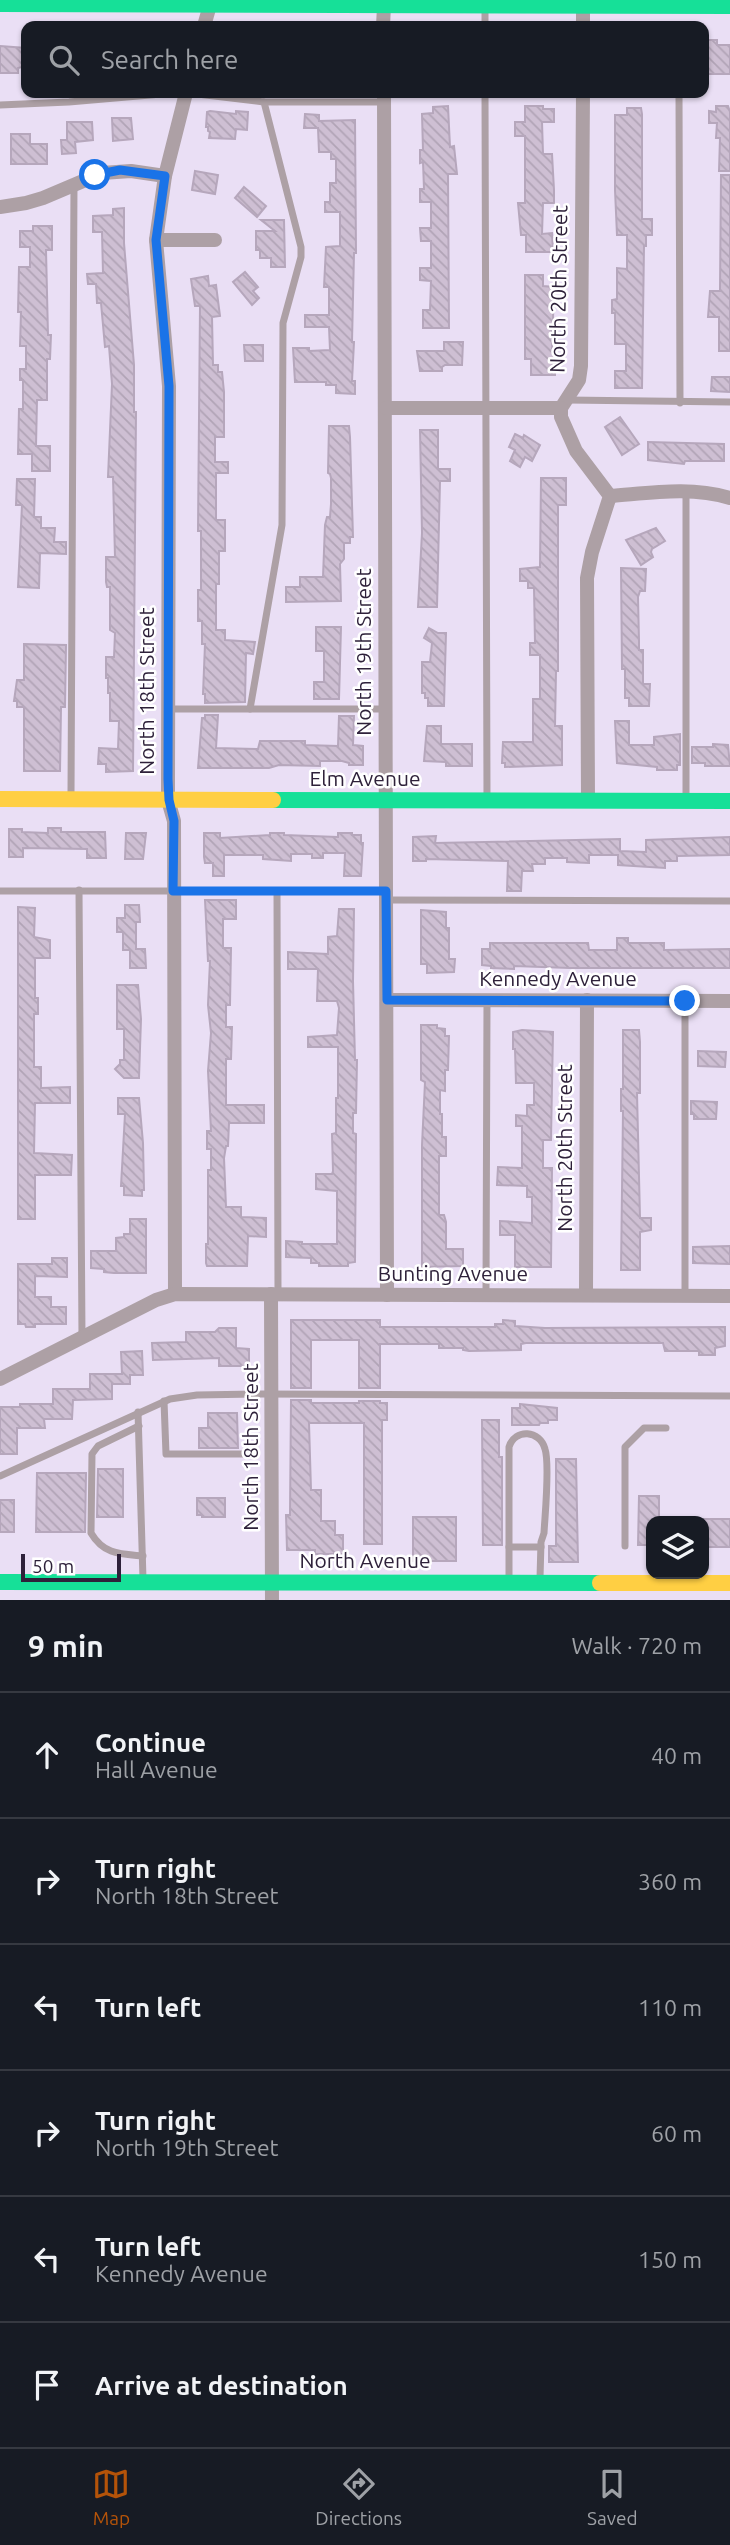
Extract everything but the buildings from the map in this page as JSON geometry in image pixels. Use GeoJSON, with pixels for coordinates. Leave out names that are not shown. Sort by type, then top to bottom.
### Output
{"type":"FeatureCollection","features":[{"type":"Feature","properties":{"kind":"street"},"geometry":{"type":"LineString","coordinates":[[383,21],[384,3]]}},
{"type":"Feature","properties":{"kind":"street"},"geometry":{"type":"LineString","coordinates":[[583,3],[583,21]]}},
{"type":"Feature","properties":{"kind":"street"},"geometry":{"type":"LineString","coordinates":[[0,4],[706,3],[730,6]]}},
{"type":"Feature","properties":{"kind":"street"},"geometry":{"type":"LineString","coordinates":[[205,21],[210,5]]}},
{"type":"Feature","properties":{"kind":"street","name":"North 18th Street"},"geometry":{"type":"LineString","coordinates":[[175,1294],[174,821],[169,800],[169,386],[156,240],[165,176],[187,98]]}},
{"type":"Feature","properties":{"kind":"street","name":"North 19th Street"},"geometry":{"type":"LineString","coordinates":[[384,98],[387,1295]]}},
{"type":"Feature","properties":{"kind":"street","name":"North 20th Street"},"geometry":{"type":"LineString","coordinates":[[564,404],[579,380],[581,366],[583,98]]}},
{"type":"Feature","properties":{"kind":"street"},"geometry":{"type":"LineString","coordinates":[[0,207],[26,203],[112,171],[165,176]]}},
{"type":"Feature","properties":{"kind":"street"},"geometry":{"type":"LineString","coordinates":[[156,240],[215,240]]}},
{"type":"Feature","properties":{"kind":"street"},"geometry":{"type":"LineString","coordinates":[[386,408],[486,408],[564,404],[561,417],[576,451],[610,496]]}},
{"type":"Feature","properties":{"kind":"street"},"geometry":{"type":"LineString","coordinates":[[610,496],[686,491],[730,498]]}},
{"type":"Feature","properties":{"kind":"street"},"geometry":{"type":"LineString","coordinates":[[587,800],[587,578],[592,552],[610,496]]}},
{"type":"Feature","properties":{"kind":"street","name":"Elm Avenue"},"geometry":{"type":"LineString","coordinates":[[0,799],[730,801]]}},
{"type":"Feature","properties":{"kind":"street","name":"Kennedy Avenue"},"geometry":{"type":"LineString","coordinates":[[387,1000],[730,1001]]}},
{"type":"Feature","properties":{"kind":"street","name":"North 20th Street"},"geometry":{"type":"LineString","coordinates":[[586,1295],[587,1000]]}},
{"type":"Feature","properties":{"kind":"street"},"geometry":{"type":"LineString","coordinates":[[0,1379],[156,1300],[175,1294]]}},
{"type":"Feature","properties":{"kind":"street","name":"Bunting Avenue"},"geometry":{"type":"LineString","coordinates":[[175,1294],[730,1296]]}},
{"type":"Feature","properties":{"kind":"street","name":"North 18th Street"},"geometry":{"type":"LineString","coordinates":[[272,1600],[271,1394],[274,1294]]}},
{"type":"Feature","properties":{"kind":"street","name":"North Avenue"},"geometry":{"type":"LineString","coordinates":[[0,1582],[730,1583]]}},
{"type":"Feature","properties":{"kind":"street"},"geometry":{"type":"LineString","coordinates":[[347,1600],[358,1596],[391,1596],[404,1582]]}},
{"type":"Feature","properties":{"kind":"street"},"geometry":{"type":"LineString","coordinates":[[434,1600],[443,1592],[498,1592],[540,1583]]}},
{"type":"Feature","properties":{"kind":"street"},"geometry":{"type":"LineString","coordinates":[[625,1583],[625,1600]]}},
{"type":"Feature","properties":{"kind":"street"},"geometry":{"type":"LineString","coordinates":[[718,1600],[722,1596],[730,1596]]}},
{"type":"Feature","properties":{"kind":"lane"},"geometry":{"type":"LineString","coordinates":[[485,3],[485,21]]}},
{"type":"Feature","properties":{"kind":"lane"},"geometry":{"type":"LineString","coordinates":[[0,105],[115,98]]}},
{"type":"Feature","properties":{"kind":"lane"},"geometry":{"type":"LineString","coordinates":[[230,98],[264,102],[384,98]]}},
{"type":"Feature","properties":{"kind":"lane"},"geometry":{"type":"LineString","coordinates":[[485,98],[487,800]]}},
{"type":"Feature","properties":{"kind":"lane"},"geometry":{"type":"LineString","coordinates":[[678,98],[680,403]]}},
{"type":"Feature","properties":{"kind":"lane"},"geometry":{"type":"LineString","coordinates":[[250,709],[282,525],[284,323],[301,257],[264,102]]}},
{"type":"Feature","properties":{"kind":"lane"},"geometry":{"type":"LineString","coordinates":[[71,800],[74,184]]}},
{"type":"Feature","properties":{"kind":"lane"},"geometry":{"type":"LineString","coordinates":[[564,404],[730,402]]}},
{"type":"Feature","properties":{"kind":"lane"},"geometry":{"type":"LineString","coordinates":[[686,491],[686,801]]}},
{"type":"Feature","properties":{"kind":"lane"},"geometry":{"type":"LineString","coordinates":[[169,709],[385,709]]}},
{"type":"Feature","properties":{"kind":"lane"},"geometry":{"type":"LineString","coordinates":[[79,890],[82,1338]]}},
{"type":"Feature","properties":{"kind":"lane"},"geometry":{"type":"LineString","coordinates":[[0,891],[277,891],[386,896],[730,901]]}},
{"type":"Feature","properties":{"kind":"lane"},"geometry":{"type":"LineString","coordinates":[[274,1294],[277,891]]}},
{"type":"Feature","properties":{"kind":"lane"},"geometry":{"type":"LineString","coordinates":[[486,1295],[487,1000]]}},
{"type":"Feature","properties":{"kind":"lane"},"geometry":{"type":"LineString","coordinates":[[685,1001],[685,1296]]}},
{"type":"Feature","properties":{"kind":"lane"},"geometry":{"type":"LineString","coordinates":[[0,1476],[164,1401],[197,1395],[730,1396]]}},
{"type":"Feature","properties":{"kind":"lane"},"geometry":{"type":"LineString","coordinates":[[164,1401],[166,1454],[248,1454]]}},
{"type":"Feature","properties":{"kind":"lane"},"geometry":{"type":"LineString","coordinates":[[138,1412],[143,1582]]}},
{"type":"Feature","properties":{"kind":"lane"},"geometry":{"type":"LineString","coordinates":[[139,1426],[98,1446],[92,1454],[91,1533],[96,1542],[110,1553],[143,1556]]}},
{"type":"Feature","properties":{"kind":"lane"},"geometry":{"type":"LineString","coordinates":[[625,1546],[625,1447],[644,1428],[666,1429]]}},
{"type":"Feature","properties":{"kind":"lane"},"geometry":{"type":"LineString","coordinates":[[509,1583],[509,1447],[515,1436],[527,1433],[537,1437],[545,1448],[546,1455],[540,1583]]}},
{"type":"Feature","properties":{"kind":"lane"},"geometry":{"type":"LineString","coordinates":[[509,1547],[541,1547]]}},
{"type":"Feature","properties":{"kind":"traffic: fast"},"geometry":{"type":"LineString","coordinates":[[0,4],[730,6]]}},
{"type":"Feature","properties":{"kind":"traffic: fast"},"geometry":{"type":"LineString","coordinates":[[273,800],[730,801]]}},
{"type":"Feature","properties":{"kind":"traffic: fast"},"geometry":{"type":"LineString","coordinates":[[0,1582],[600,1583]]}},
{"type":"Feature","properties":{"kind":"traffic: slow"},"geometry":{"type":"LineString","coordinates":[[0,799],[273,800]]}},
{"type":"Feature","properties":{"kind":"traffic: slow"},"geometry":{"type":"LineString","coordinates":[[600,1583],[730,1583]]}},
{"type":"Feature","properties":{"kind":"route"},"geometry":{"type":"LineString","coordinates":[[95,175],[120,170],[165,176],[156,240],[169,386],[168,779],[174,821],[173,891],[386,891],[387,1000],[685,1001]]}}]}
